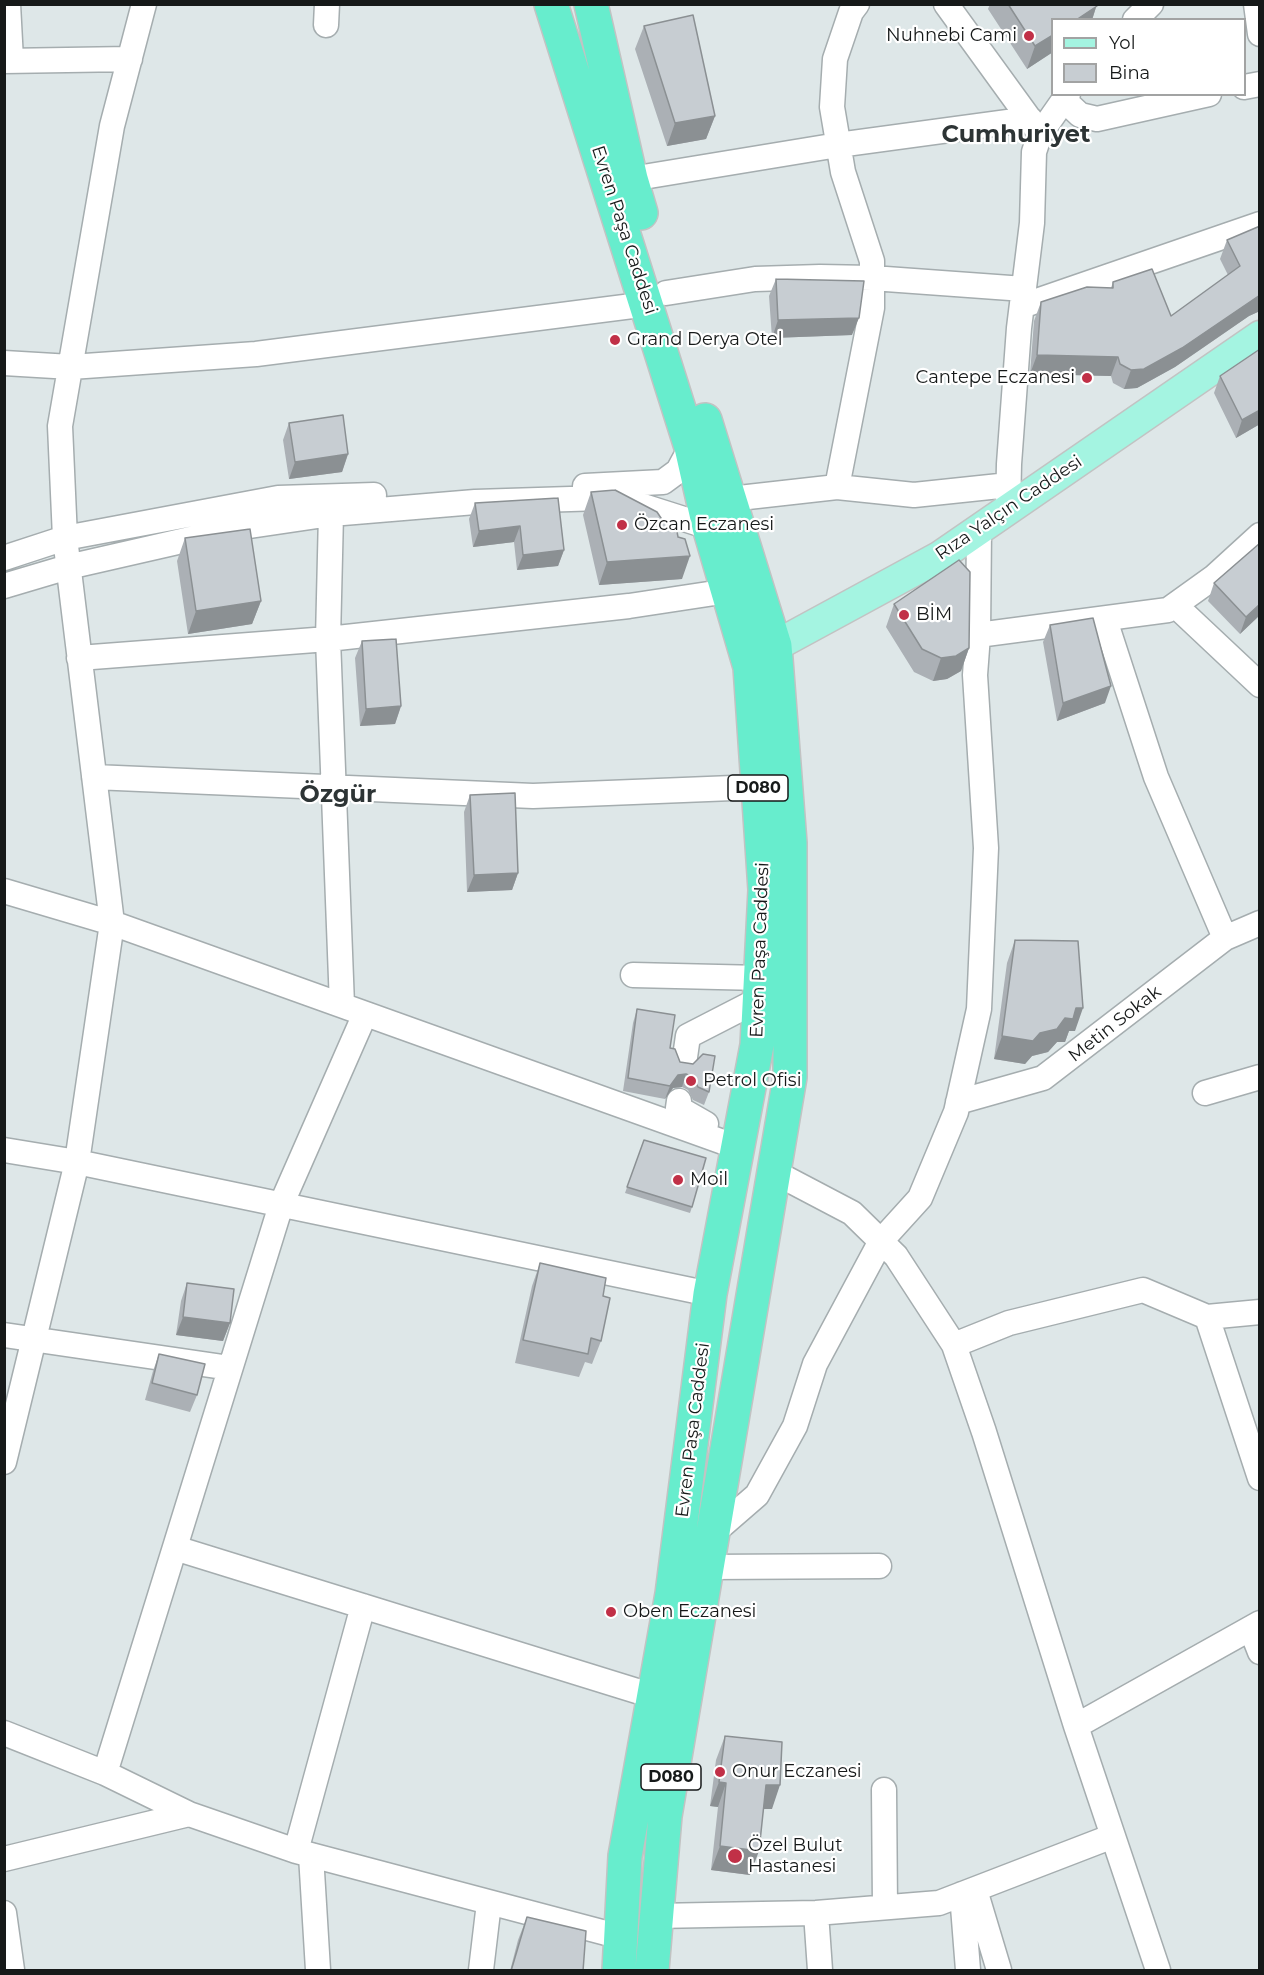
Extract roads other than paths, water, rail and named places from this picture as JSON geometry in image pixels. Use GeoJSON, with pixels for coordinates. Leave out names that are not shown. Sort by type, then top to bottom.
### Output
{"type":"FeatureCollection","features":[{"type":"Feature","properties":{"kind":"highway"},"geometry":{"type":"LineString","coordinates":[[553,11],[591,4]]}},
{"type":"Feature","properties":{"kind":"highway","name":"Evren Paşa Caddesi"},"geometry":{"type":"LineString","coordinates":[[591,4],[709,527],[750,667],[765,890],[757,1045],[710,1294],[672,1594],[653,1696]]}},
{"type":"Feature","properties":{"kind":"highway","name":"Evren Paşa Caddesi"},"geometry":{"type":"LineString","coordinates":[[553,11],[730,499],[775,646],[790,843],[790,1077],[705,1576]]}},
{"type":"Feature","properties":{"kind":"highway","name":"D080"},"geometry":{"type":"LineString","coordinates":[[652,1971],[665,1816],[705,1576]]}},
{"type":"Feature","properties":{"kind":"highway","name":"D080"},"geometry":{"type":"LineString","coordinates":[[619,1971],[625,1856],[653,1696]]}},
{"type":"Feature","properties":{"kind":"main road","name":"Rıza Yalçın Caddesi"},"geometry":{"type":"LineString","coordinates":[[750,667],[775,646],[939,557],[979,530],[1009,497],[1260,336]]}},
{"type":"Feature","properties":{"kind":"street"},"geometry":{"type":"LineString","coordinates":[[8,4],[8,61],[130,59]]}},
{"type":"Feature","properties":{"kind":"street"},"geometry":{"type":"LineString","coordinates":[[4,1462],[36,1340],[77,1162],[112,923],[68,567],[60,426],[112,126],[144,4]]}},
{"type":"Feature","properties":{"kind":"street"},"geometry":{"type":"LineString","coordinates":[[837,487],[872,308],[872,261],[843,172],[832,107],[835,59],[851,12],[856,4]]}},
{"type":"Feature","properties":{"kind":"street"},"geometry":{"type":"LineString","coordinates":[[730,499],[837,487],[914,495],[1009,497],[1023,298],[1032,223],[1035,126],[945,4]]}},
{"type":"Feature","properties":{"kind":"street"},"geometry":{"type":"LineString","coordinates":[[1256,4],[1260,34]]}},
{"type":"Feature","properties":{"kind":"street"},"geometry":{"type":"LineString","coordinates":[[631,179],[838,145],[1035,126],[1066,97],[1080,115],[1097,119],[1200,96]]}},
{"type":"Feature","properties":{"kind":"street"},"geometry":{"type":"LineString","coordinates":[[4,363],[71,366],[256,354],[657,299],[755,279],[872,278],[1023,298],[1260,224]]}},
{"type":"Feature","properties":{"kind":"street"},"geometry":{"type":"LineString","coordinates":[[4,558],[65,538],[278,498],[508,492],[663,482],[678,471],[691,447]]}},
{"type":"Feature","properties":{"kind":"street"},"geometry":{"type":"LineString","coordinates":[[4,586],[68,567],[243,527],[331,514],[475,502],[602,498],[643,506],[709,527]]}},
{"type":"Feature","properties":{"kind":"street"},"geometry":{"type":"LineString","coordinates":[[331,514],[328,639],[342,1005]]}},
{"type":"Feature","properties":{"kind":"street"},"geometry":{"type":"LineString","coordinates":[[712,1534],[757,1494],[795,1426],[815,1364],[881,1241],[920,1198],[958,1102],[980,1009],[986,848],[975,675],[978,635],[979,530]]}},
{"type":"Feature","properties":{"kind":"street"},"geometry":{"type":"LineString","coordinates":[[978,635],[1168,610],[1176,606],[1260,536]]}},
{"type":"Feature","properties":{"kind":"street"},"geometry":{"type":"LineString","coordinates":[[79,658],[328,639],[629,606],[728,591]]}},
{"type":"Feature","properties":{"kind":"street"},"geometry":{"type":"LineString","coordinates":[[1176,606],[1260,685]]}},
{"type":"Feature","properties":{"kind":"street"},"geometry":{"type":"LineString","coordinates":[[1105,620],[1156,777],[1225,938]]}},
{"type":"Feature","properties":{"kind":"street"},"geometry":{"type":"LineString","coordinates":[[94,777],[534,796],[758,787]]}},
{"type":"Feature","properties":{"kind":"street"},"geometry":{"type":"LineString","coordinates":[[4,891],[112,923],[737,1144]]}},
{"type":"Feature","properties":{"kind":"street","name":"Metin Sokak"},"geometry":{"type":"LineString","coordinates":[[958,1102],[1043,1078],[1225,938],[1260,923]]}},
{"type":"Feature","properties":{"kind":"street"},"geometry":{"type":"LineString","coordinates":[[633,975],[760,989]]}},
{"type":"Feature","properties":{"kind":"street"},"geometry":{"type":"LineString","coordinates":[[684,1064],[688,1036],[760,989]]}},
{"type":"Feature","properties":{"kind":"street"},"geometry":{"type":"LineString","coordinates":[[105,1773],[281,1205],[364,1014]]}},
{"type":"Feature","properties":{"kind":"street"},"geometry":{"type":"LineString","coordinates":[[1205,1093],[1260,1077]]}},
{"type":"Feature","properties":{"kind":"street"},"geometry":{"type":"LineString","coordinates":[[679,1101],[678,1108],[737,1144]]}},
{"type":"Feature","properties":{"kind":"street"},"geometry":{"type":"LineString","coordinates":[[4,1150],[77,1162],[710,1294]]}},
{"type":"Feature","properties":{"kind":"street"},"geometry":{"type":"LineString","coordinates":[[774,1173],[852,1213],[896,1256],[954,1345],[984,1432],[1076,1726],[1158,1971]]}},
{"type":"Feature","properties":{"kind":"street"},"geometry":{"type":"LineString","coordinates":[[954,1345],[1009,1323],[1143,1290],[1207,1317],[1260,1312]]}},
{"type":"Feature","properties":{"kind":"street"},"geometry":{"type":"LineString","coordinates":[[1207,1317],[1260,1478]]}},
{"type":"Feature","properties":{"kind":"street"},"geometry":{"type":"LineString","coordinates":[[4,1335],[230,1368]]}},
{"type":"Feature","properties":{"kind":"street"},"geometry":{"type":"LineString","coordinates":[[175,1548],[653,1696]]}},
{"type":"Feature","properties":{"kind":"street"},"geometry":{"type":"LineString","coordinates":[[705,1576],[879,1566]]}},
{"type":"Feature","properties":{"kind":"street"},"geometry":{"type":"LineString","coordinates":[[318,1971],[304,1853],[363,1606]]}},
{"type":"Feature","properties":{"kind":"street"},"geometry":{"type":"LineString","coordinates":[[1076,1726],[1255,1626],[1260,1652]]}},
{"type":"Feature","properties":{"kind":"street"},"geometry":{"type":"LineString","coordinates":[[4,1733],[105,1773],[189,1814],[304,1853],[621,1937]]}},
{"type":"Feature","properties":{"kind":"street"},"geometry":{"type":"LineString","coordinates":[[884,1790],[885,1907]]}},
{"type":"Feature","properties":{"kind":"street"},"geometry":{"type":"LineString","coordinates":[[4,1859],[189,1814]]}},
{"type":"Feature","properties":{"kind":"street"},"geometry":{"type":"LineString","coordinates":[[655,1916],[816,1913],[939,1903],[1113,1836]]}},
{"type":"Feature","properties":{"kind":"street"},"geometry":{"type":"LineString","coordinates":[[968,1892],[968,1971]]}},
{"type":"Feature","properties":{"kind":"street"},"geometry":{"type":"LineString","coordinates":[[968,1892],[999,1971]]}},
{"type":"Feature","properties":{"kind":"street"},"geometry":{"type":"LineString","coordinates":[[481,1971],[489,1903]]}},
{"type":"Feature","properties":{"kind":"street"},"geometry":{"type":"LineString","coordinates":[[4,1913],[12,1971]]}},
{"type":"Feature","properties":{"kind":"street"},"geometry":{"type":"LineString","coordinates":[[816,1913],[820,1971]]}},
{"type":"Feature","properties":{"kind":"place","name":"Nuhnebi Cami"},"geometry":{"type":"Point","coordinates":[1029,36]}},
{"type":"Feature","properties":{"kind":"place","name":"Grand Derya Otel"},"geometry":{"type":"Point","coordinates":[615,340]}},
{"type":"Feature","properties":{"kind":"place","name":"Cantepe Eczanesi"},"geometry":{"type":"Point","coordinates":[1087,378]}},
{"type":"Feature","properties":{"kind":"place","name":"Özcan Eczanesi"},"geometry":{"type":"Point","coordinates":[622,525]}},
{"type":"Feature","properties":{"kind":"place","name":"BİM"},"geometry":{"type":"Point","coordinates":[904,615]}},
{"type":"Feature","properties":{"kind":"place","name":"Petrol Ofisi"},"geometry":{"type":"Point","coordinates":[691,1081]}},
{"type":"Feature","properties":{"kind":"place","name":"Moil"},"geometry":{"type":"Point","coordinates":[678,1180]}},
{"type":"Feature","properties":{"kind":"place","name":"Oben Eczanesi"},"geometry":{"type":"Point","coordinates":[611,1612]}},
{"type":"Feature","properties":{"kind":"place","name":"Onur Eczanesi"},"geometry":{"type":"Point","coordinates":[720,1772]}},
{"type":"Feature","properties":{"kind":"place","name":"Özel Bulut Hastanesi"},"geometry":{"type":"Point","coordinates":[735,1856]}},
{"type":"Feature","properties":{"kind":"district","name":"Cumhuriyet"},"geometry":{"type":"Point","coordinates":[1016,135]}},
{"type":"Feature","properties":{"kind":"district","name":"Özgür"},"geometry":{"type":"Point","coordinates":[338,795]}}]}
